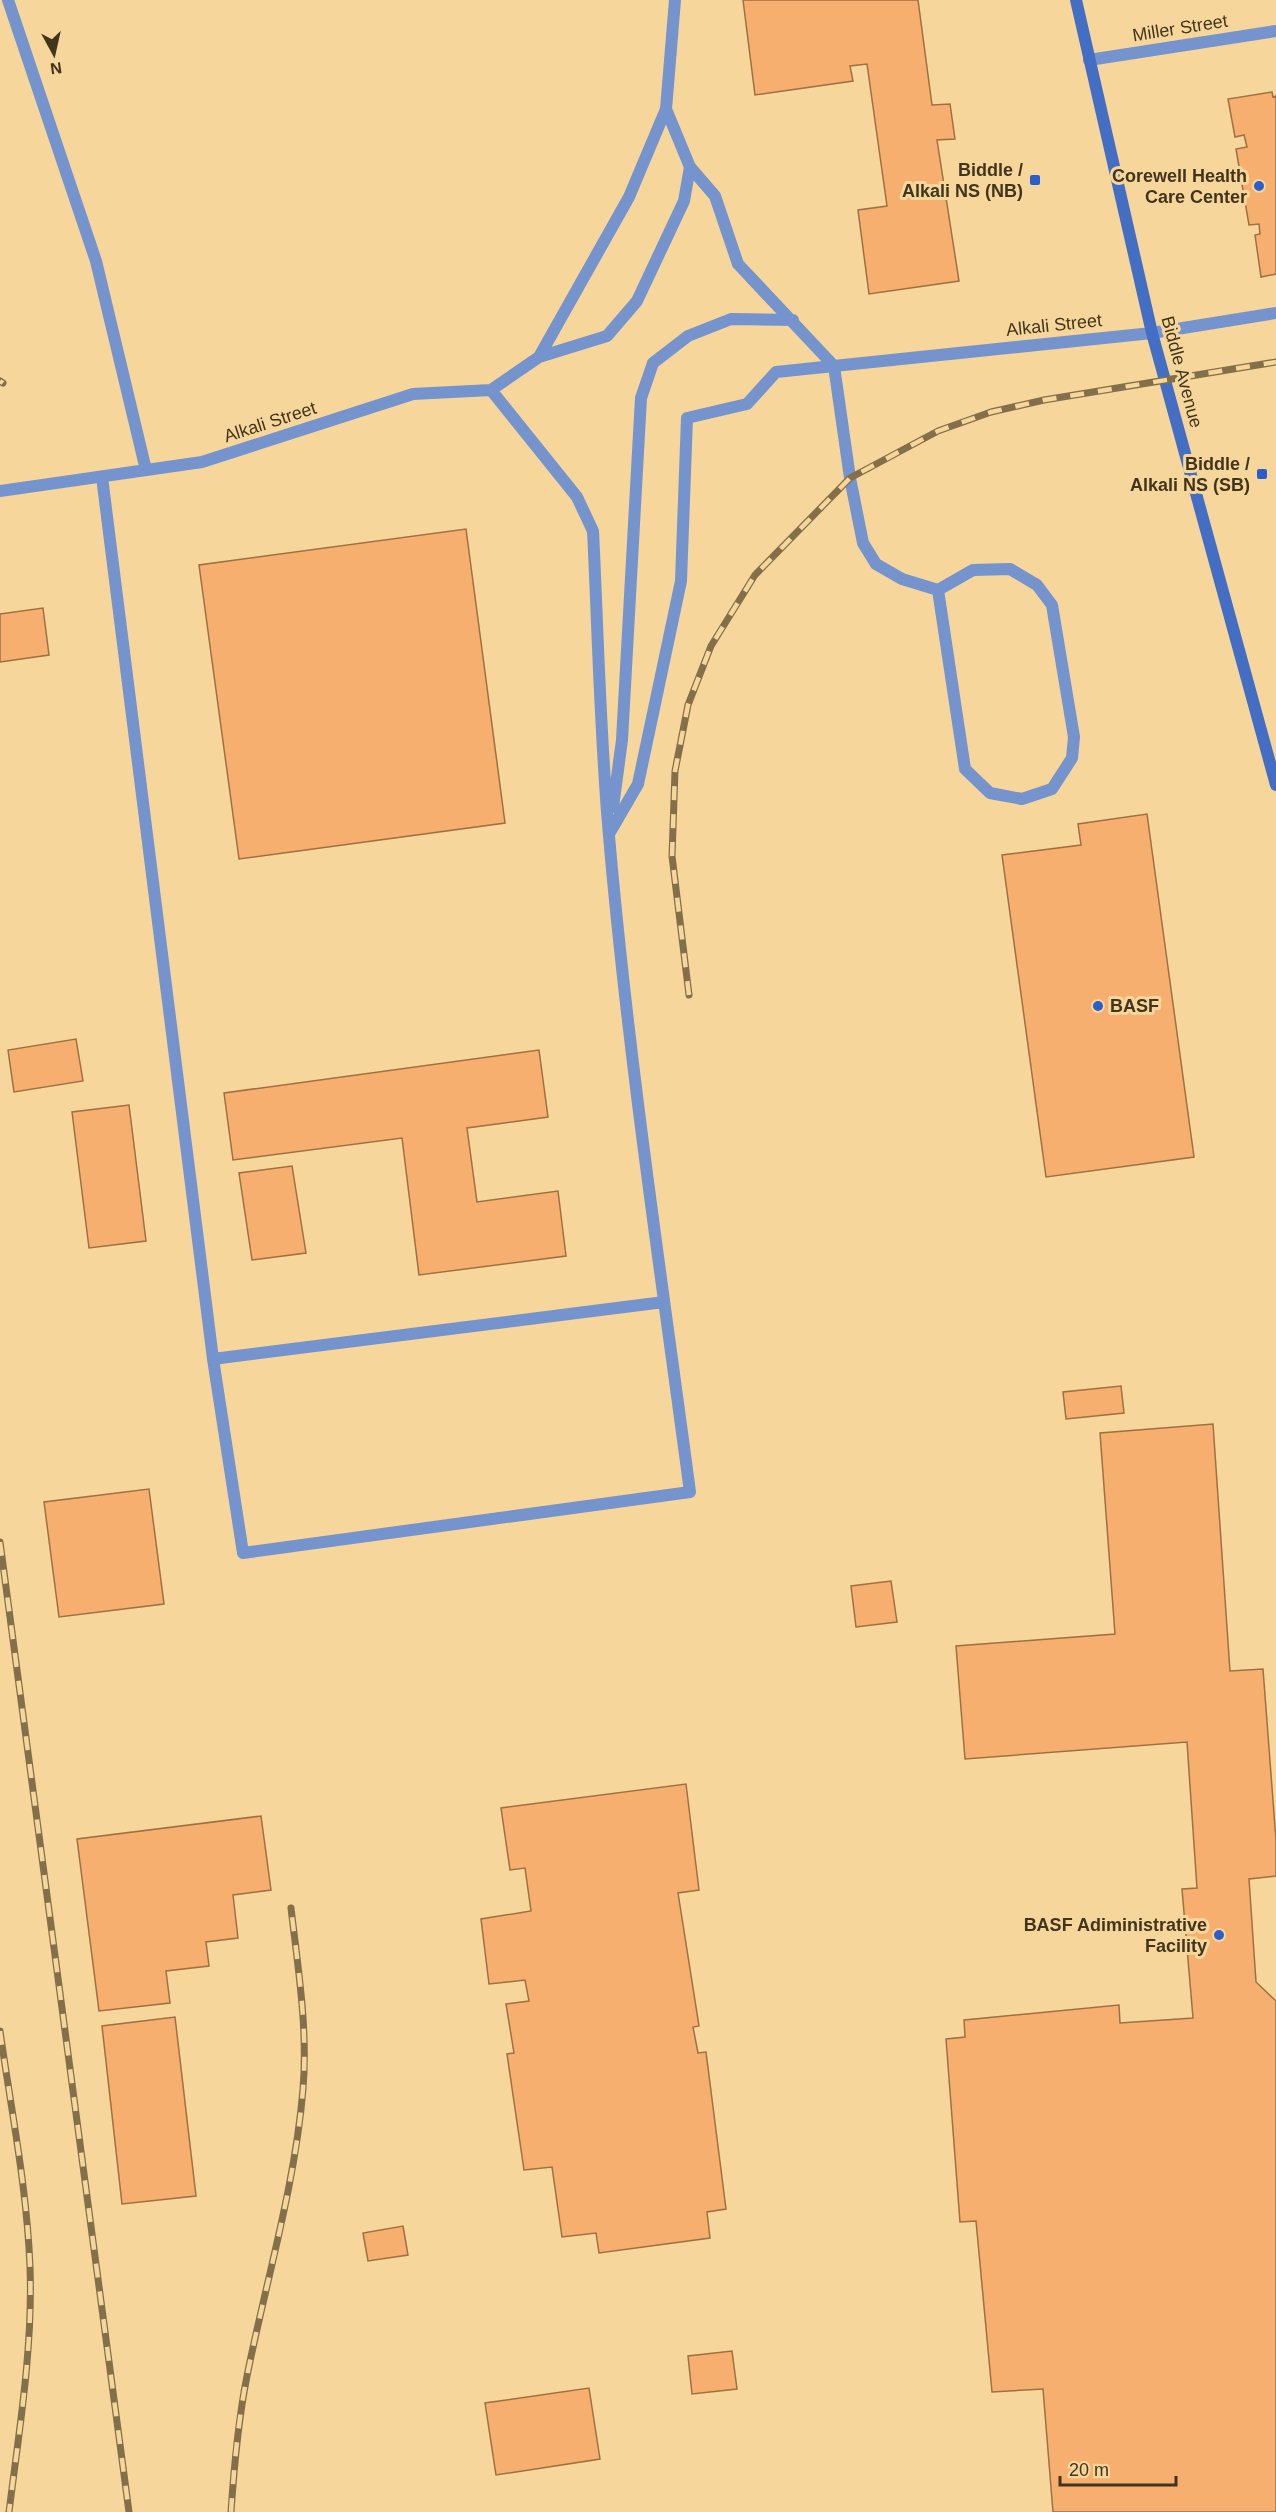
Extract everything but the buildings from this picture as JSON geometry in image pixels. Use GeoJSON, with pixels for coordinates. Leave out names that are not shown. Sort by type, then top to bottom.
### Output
{"type":"FeatureCollection","features":[{"type":"Feature","properties":{"kind":"main road","name":"Biddle Avenue"},"geometry":{"type":"LineString","coordinates":[[1076,0],[1152,333],[1276,785]]}},
{"type":"Feature","properties":{"kind":"street"},"geometry":{"type":"LineString","coordinates":[[8,0],[96,261],[146,470]]}},
{"type":"Feature","properties":{"kind":"street"},"geometry":{"type":"LineString","coordinates":[[539,357],[629,197],[666,110],[675,0]]}},
{"type":"Feature","properties":{"kind":"street","name":"Miller Street"},"geometry":{"type":"LineString","coordinates":[[1089,60],[1276,31]]}},
{"type":"Feature","properties":{"kind":"street"},"geometry":{"type":"LineString","coordinates":[[666,110],[690,167],[715,196],[738,264],[834,366],[850,478],[863,543],[876,564],[902,579],[938,590],[973,570],[1010,569],[1037,585],[1052,605],[1074,737],[1072,758],[1052,789],[1022,799],[990,793],[965,769],[938,590]]}},
{"type":"Feature","properties":{"kind":"street"},"geometry":{"type":"LineString","coordinates":[[102,477],[213,1359],[243,1553],[690,1492],[664,1302],[609,835],[593,531],[577,497],[491,390],[539,357],[607,336],[637,301],[684,201],[690,167]]}},
{"type":"Feature","properties":{"kind":"street","name":"Alkali Street"},"geometry":{"type":"LineString","coordinates":[[609,835],[638,784],[681,581],[687,418],[747,404],[776,372],[1152,333],[1276,313]]}},
{"type":"Feature","properties":{"kind":"street"},"geometry":{"type":"LineString","coordinates":[[609,835],[622,740],[641,398],[653,363],[688,336],[731,319],[793,320]]}},
{"type":"Feature","properties":{"kind":"street","name":"Alkali Street"},"geometry":{"type":"LineString","coordinates":[[0,491],[202,462],[413,394],[491,390]]}},
{"type":"Feature","properties":{"kind":"street"},"geometry":{"type":"LineString","coordinates":[[213,1359],[664,1302]]}},
{"type":"Feature","properties":{"kind":"railway"},"geometry":{"type":"LineString","coordinates":[[689,995],[672,856],[675,771],[688,705],[711,646],[755,575],[850,478],[938,431],[991,412],[1044,400],[1276,362]]}},
{"type":"Feature","properties":{"kind":"railway"},"geometry":{"type":"LineString","coordinates":[[0,1542],[129,2512]]}},
{"type":"Feature","properties":{"kind":"railway"},"geometry":{"type":"LineString","coordinates":[[231,2512],[244,2393],[294,2161],[303,2089],[303,2021],[291,1908]]}},
{"type":"Feature","properties":{"kind":"railway"},"geometry":{"type":"LineString","coordinates":[[0,2031],[22,2178],[30,2267],[27,2359],[9,2512]]}},
{"type":"Feature","properties":{"kind":"place","name":"Biddle / Alkali NS (NB)"},"geometry":{"type":"Point","coordinates":[1035,180]}},
{"type":"Feature","properties":{"kind":"place","name":"Corewell Health Care Center"},"geometry":{"type":"Point","coordinates":[1259,186]}},
{"type":"Feature","properties":{"kind":"place","name":"Biddle / Alkali NS (SB)"},"geometry":{"type":"Point","coordinates":[1262,474]}},
{"type":"Feature","properties":{"kind":"place","name":"BASF"},"geometry":{"type":"Point","coordinates":[1098,1006]}},
{"type":"Feature","properties":{"kind":"place","name":"BASF Adiministrative Facility"},"geometry":{"type":"Point","coordinates":[1219,1935]}}]}
